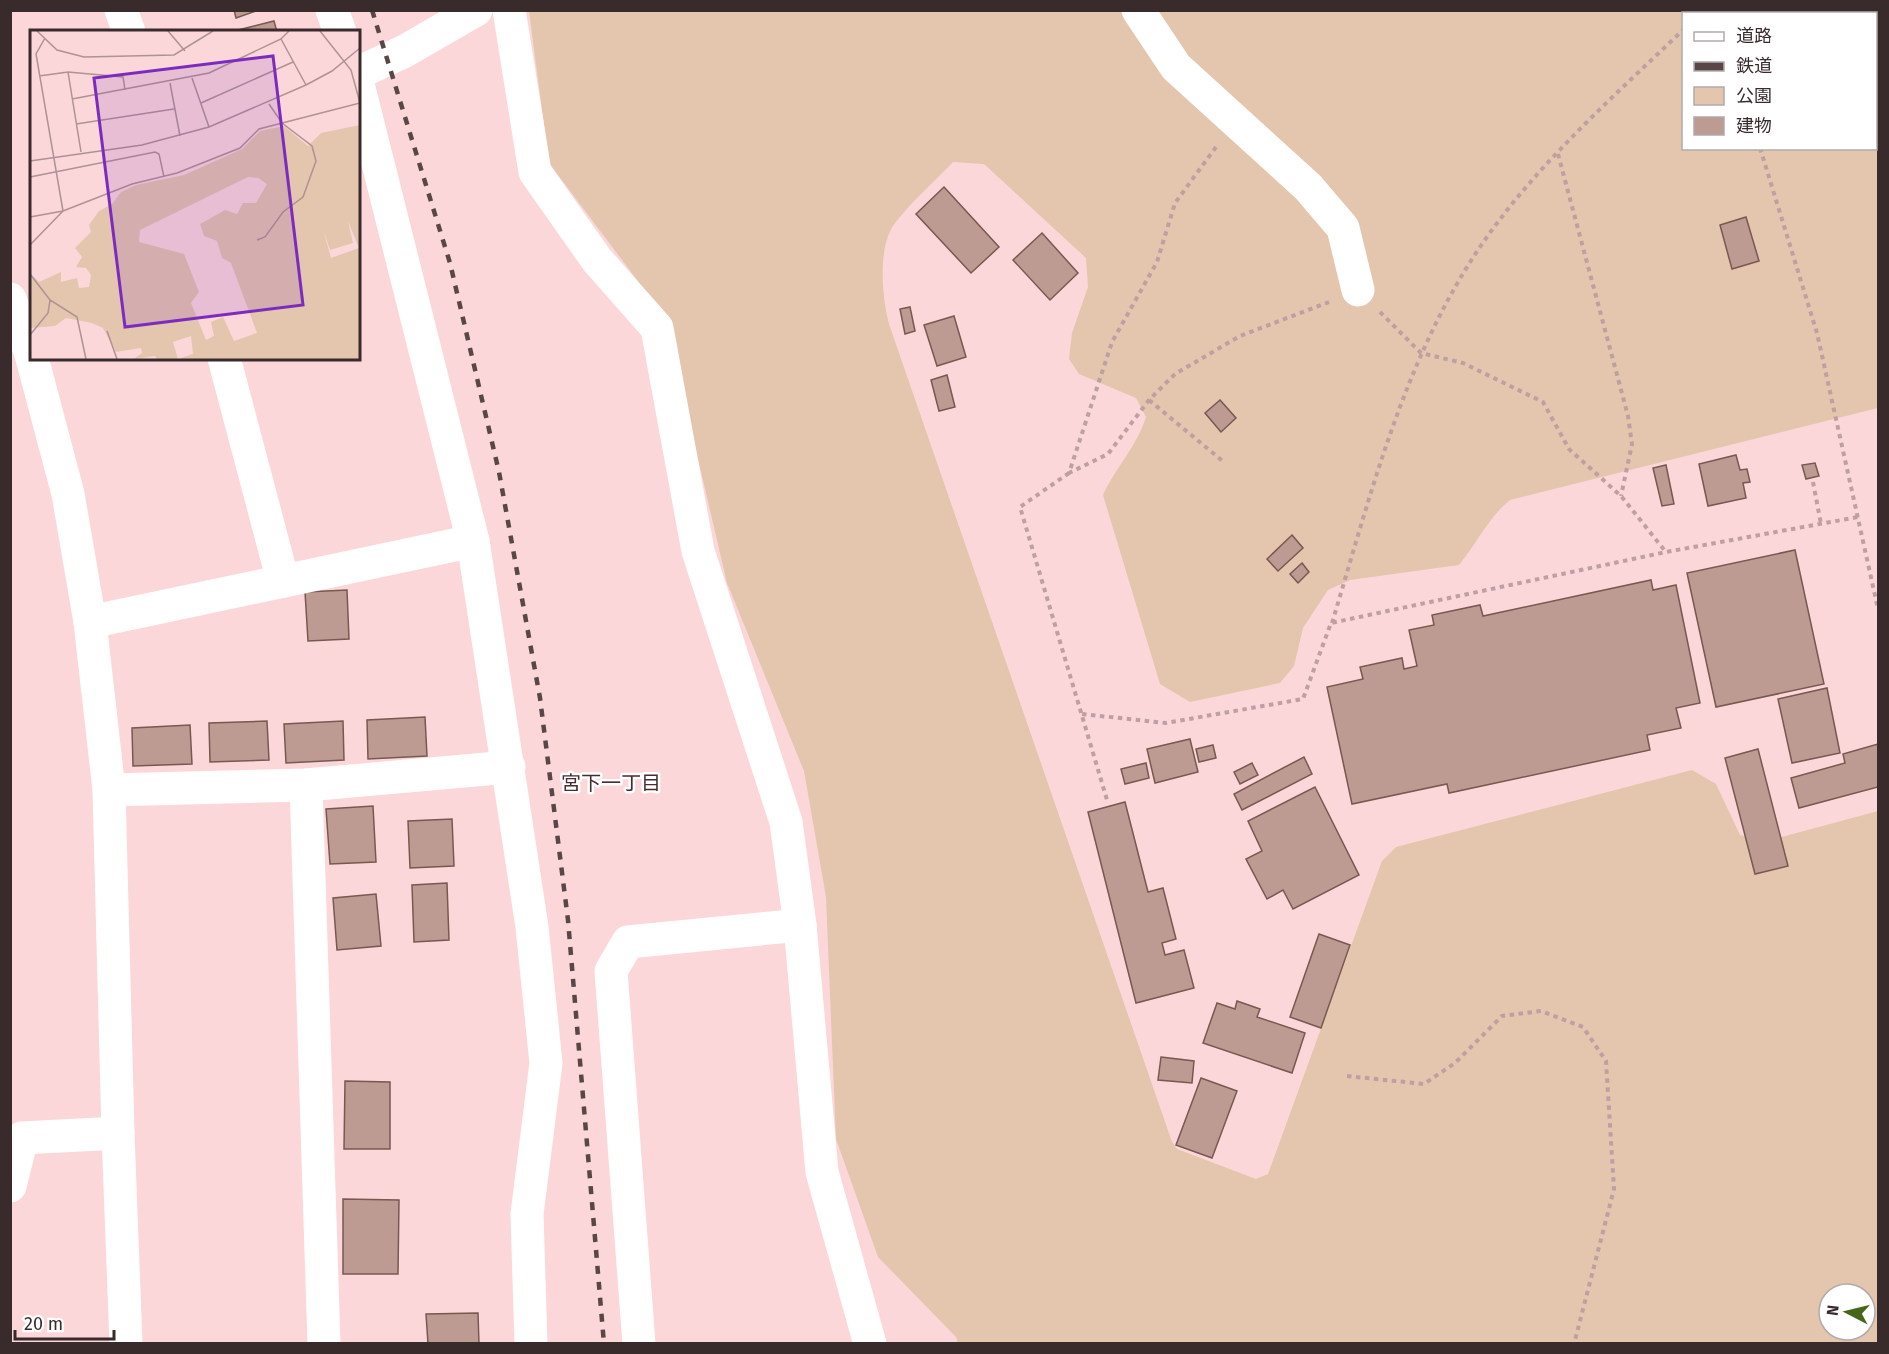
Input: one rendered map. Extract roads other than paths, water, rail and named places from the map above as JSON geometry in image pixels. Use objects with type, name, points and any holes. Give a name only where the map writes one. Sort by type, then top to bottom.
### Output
[{"type":"street","points":[[121,10],[128,30]]},
{"type":"street","points":[[332,10],[339,30]]},
{"type":"street","points":[[360,72],[405,51],[476,10]]},
{"type":"street","points":[[509,10],[535,172],[597,260],[657,328],[698,551],[786,822],[800,925],[822,1172],[870,1344]]},
{"type":"street","points":[[1138,10],[1176,67],[1236,119],[1308,187],[1343,228],[1358,290]]},
{"type":"street","points":[[360,92],[473,542],[532,927],[546,1063],[527,1214],[531,1344]]},
{"type":"street","points":[[10,299],[30,353]]},
{"type":"street","points":[[33,360],[68,494],[90,622],[109,790],[126,1344]]},
{"type":"street","points":[[225,360],[283,581]]},
{"type":"street","points":[[90,622],[473,542]]},
{"type":"street","points":[[109,790],[306,785],[509,767]]},
{"type":"street","points":[[306,785],[324,1344]]},
{"type":"street","points":[[639,1344],[611,971],[628,942],[800,925]]},
{"type":"street","points":[[10,1186],[22,1138],[118,1133]]},
{"type":"railway","points":[[372,10],[450,263],[499,472],[540,698],[568,920],[604,1344]]},
{"type":"district","name":"宮下一丁目","points":[[611,783]]}]
